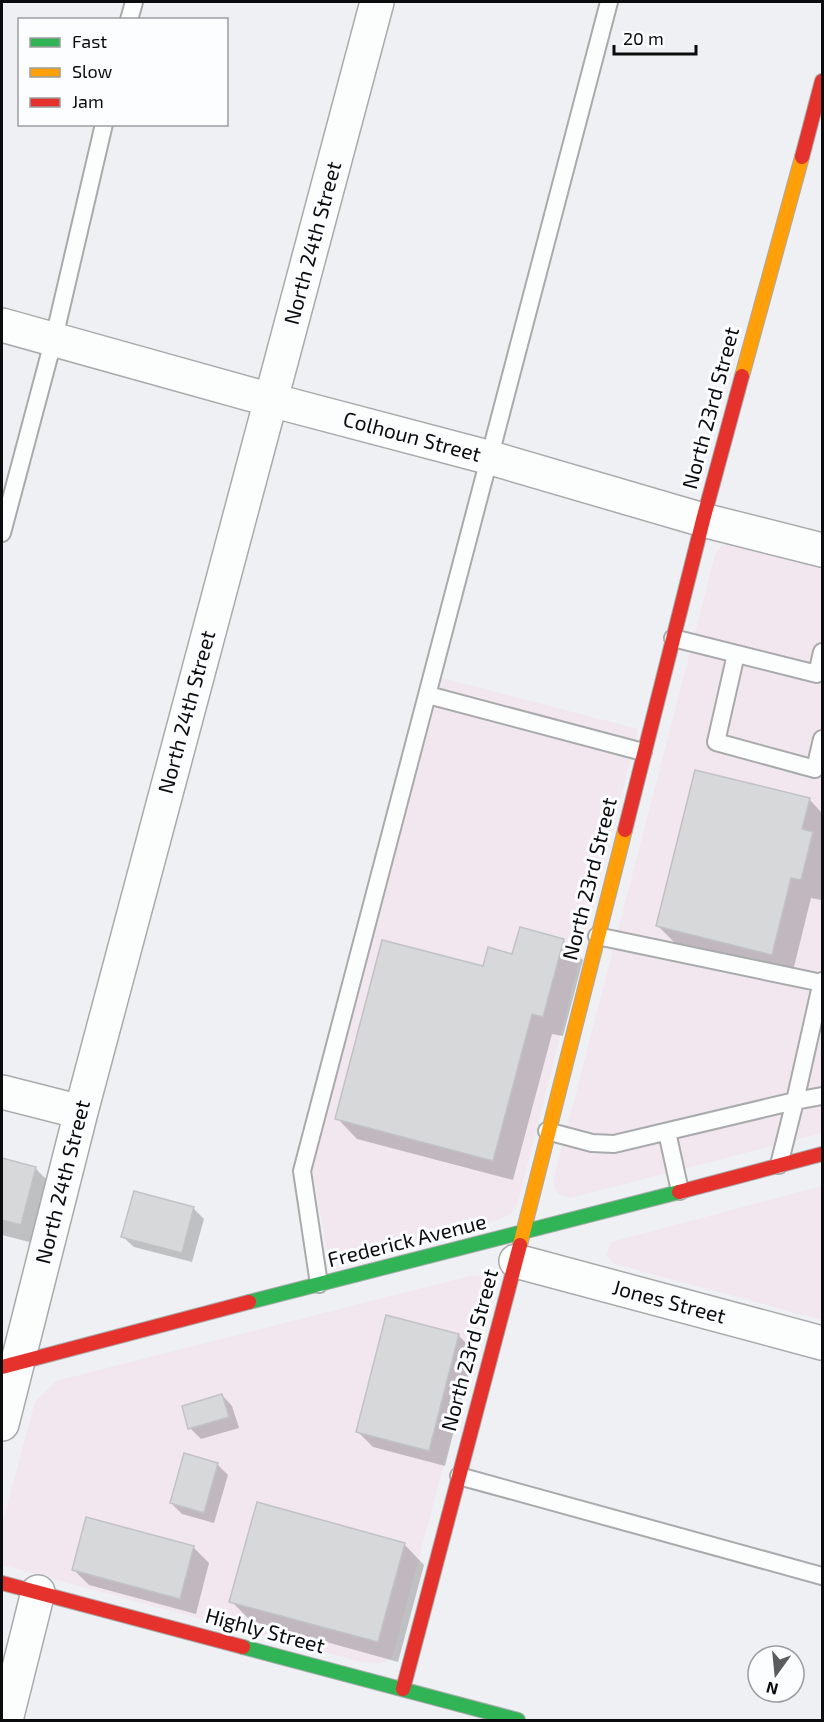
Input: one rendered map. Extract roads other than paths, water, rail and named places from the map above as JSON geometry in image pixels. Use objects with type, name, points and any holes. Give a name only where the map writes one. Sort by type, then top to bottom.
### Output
[{"type":"street","name":"North 24th Street","points":[[2,1424],[10,1365],[81,1112],[377,2]]},
{"type":"street","name":"North 23rd Street","points":[[403,1689],[703,520],[822,81]]},
{"type":"street","name":"Colhoun Street","points":[[2,325],[491,458],[703,520],[822,550]]},
{"type":"street","points":[[2,1092],[81,1112]]},
{"type":"street","name":"Frederick Avenue","points":[[10,1365],[319,1284],[518,1248],[680,1191],[822,1154]]},
{"type":"street","name":"Jones Street","points":[[518,1248],[822,1343]]},
{"type":"street","name":"Highly Street","points":[[2,1583],[518,1720]]},
{"type":"street","points":[[6,1720],[38,1592]]},
{"type":"lane","points":[[130,18],[134,2]]},
{"type":"lane","points":[[319,1284],[302,1172],[609,2]]},
{"type":"lane","points":[[2,533],[54,338],[104,126]]},
{"type":"lane","points":[[672,639],[819,676],[822,652]]},
{"type":"lane","points":[[736,654],[716,742],[819,775],[822,739]]},
{"type":"lane","points":[[428,695],[644,752]]},
{"type":"lane","points":[[597,936],[822,982],[779,1165]]},
{"type":"lane","points":[[547,1131],[592,1143],[614,1144],[822,1096]]},
{"type":"lane","points":[[667,1132],[680,1191]]},
{"type":"lane","points":[[459,1476],[822,1576]]}]
